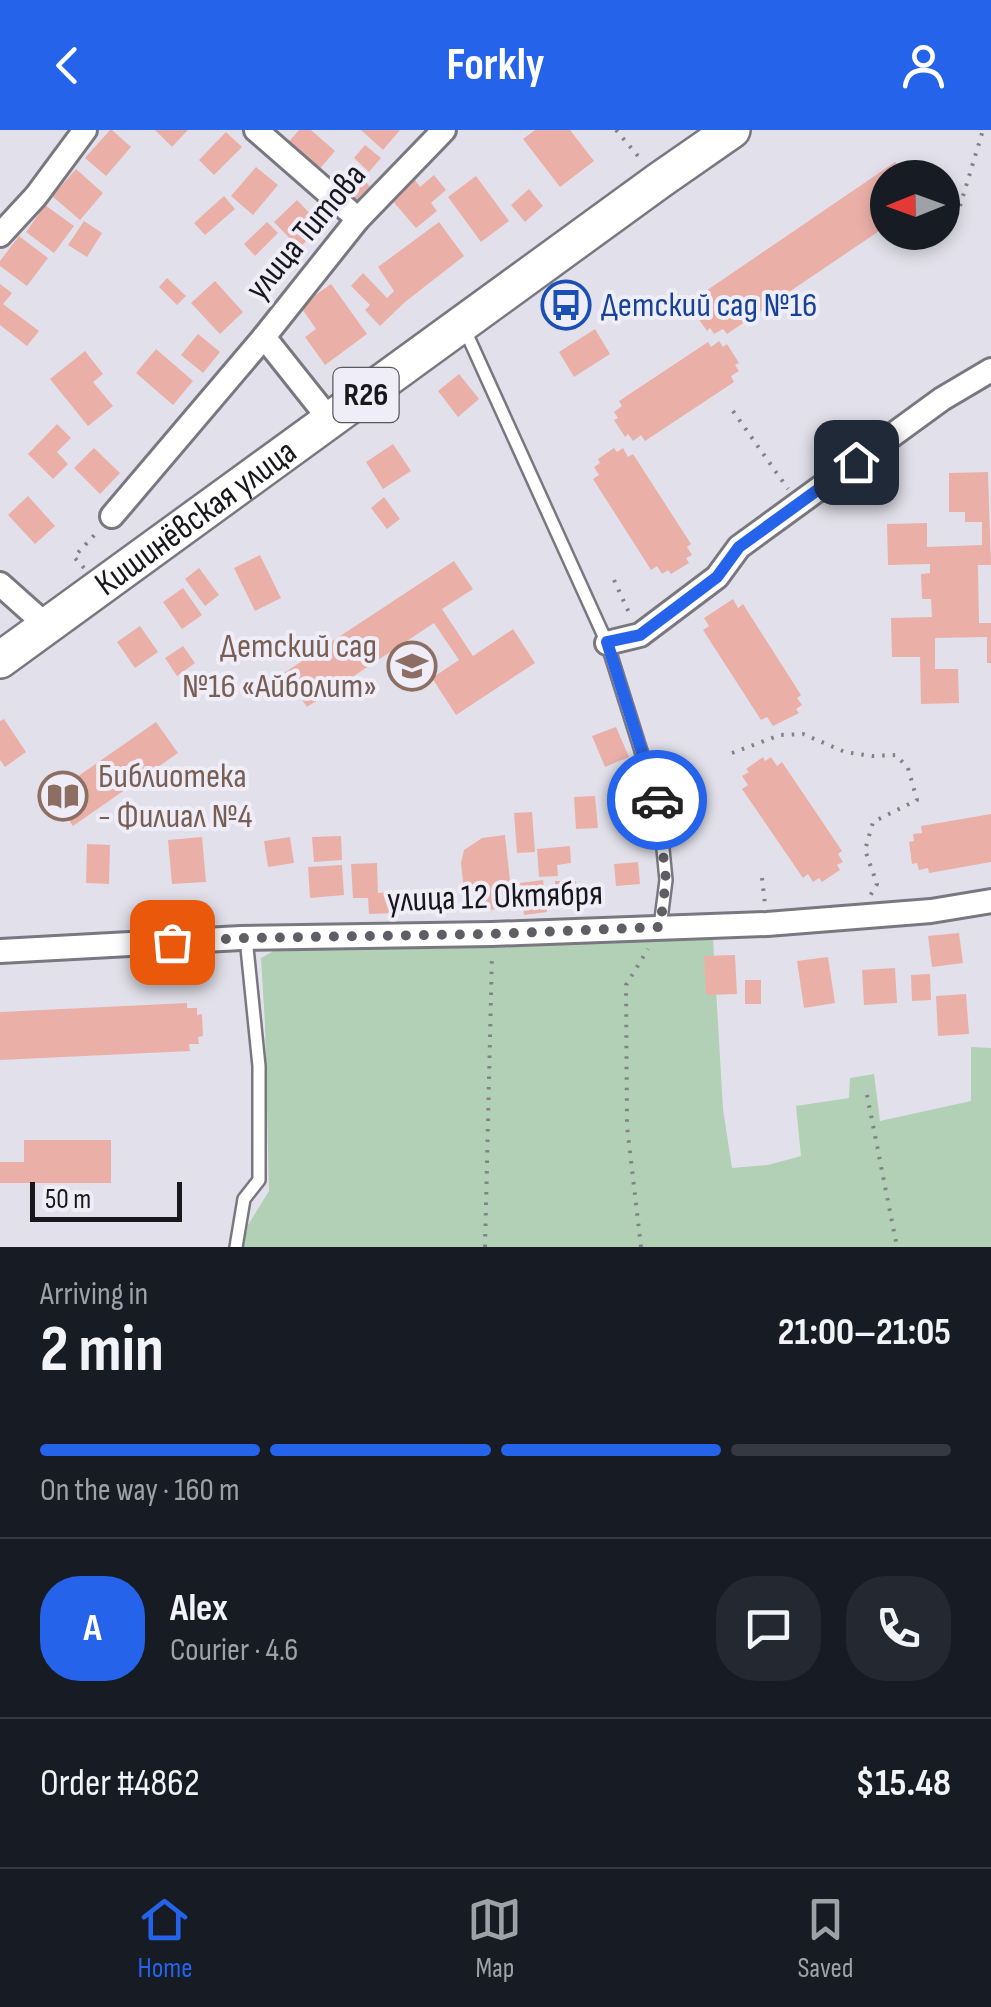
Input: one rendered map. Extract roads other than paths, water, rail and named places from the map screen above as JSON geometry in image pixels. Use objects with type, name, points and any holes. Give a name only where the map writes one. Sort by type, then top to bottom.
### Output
[{"type":"main road","name":"Кишинёвская улица","points":[[0,660],[732,130]]},
{"type":"street","points":[[0,235],[36,196],[85,130]]},
{"type":"street","points":[[256,130],[358,219]]},
{"type":"street","name":"улица Титова","points":[[112,516],[358,219],[444,130]]},
{"type":"street","name":"улица Титова","points":[[264,337],[330,420]]},
{"type":"street","points":[[607,642],[640,635],[717,577],[739,547],[942,398],[991,370]]},
{"type":"street","points":[[0,584],[46,625]]},
{"type":"street","name":"улица 12 Октября","points":[[0,951],[246,938],[767,924],[930,912],[991,901]]},
{"type":"lane","points":[[462,324],[607,642],[659,808],[666,880],[660,927]]},
{"type":"lane","points":[[236,1247],[244,1200],[259,1180],[259,1066],[246,938]]},
{"type":"place","name":"Детский сад №16","points":[[566,305]]},
{"type":"place","name":"Детский сад №16 «Айболит»","points":[[412,666]]},
{"type":"place","name":"Библиотека - Филиал №4","points":[[63,796]]}]
